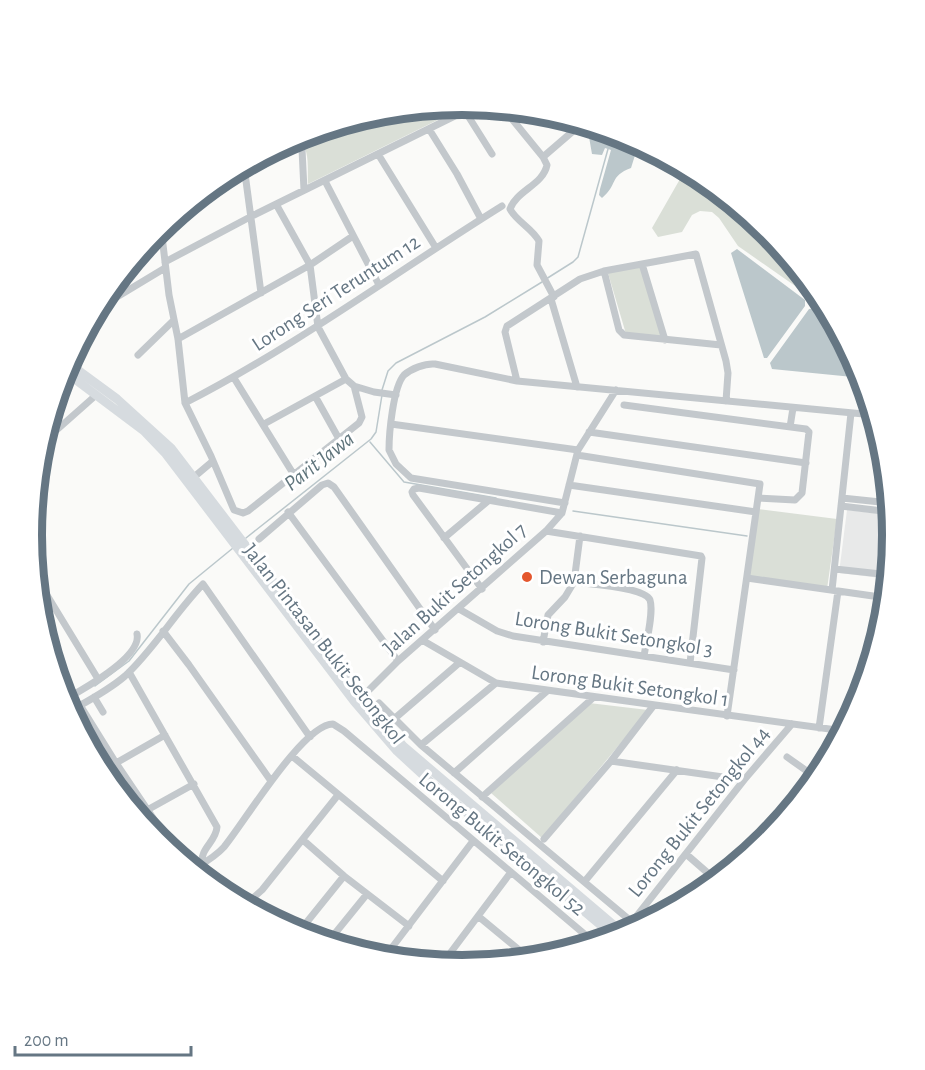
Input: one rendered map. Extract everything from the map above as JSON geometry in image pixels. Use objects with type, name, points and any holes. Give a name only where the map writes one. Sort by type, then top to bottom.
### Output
[{"type":"main road","name":"Jalan Pintasan Bukit Setongkol","points":[[76,369],[117,399],[171,448],[194,477],[234,537]]},
{"type":"main road","points":[[83,387],[87,383],[87,377]]},
{"type":"main road","name":"Jalan Pintasan Bukit Setongkol","points":[[72,378],[144,431],[166,454],[381,723],[412,754],[615,926]]},
{"type":"main road","name":"Jalan Pintasan Bukit Setongkol","points":[[244,549],[354,701],[397,751],[435,786],[606,930]]},
{"type":"street","points":[[116,297],[165,265],[250,217],[457,115]]},
{"type":"street","points":[[468,115],[492,154]]},
{"type":"street","points":[[511,117],[547,165],[546,171],[514,201],[510,209],[539,240],[537,265],[552,296],[577,387]]},
{"type":"street","points":[[429,129],[481,219]]},
{"type":"street","points":[[543,157],[572,132]]},
{"type":"street","points":[[301,148],[304,190]]},
{"type":"street","points":[[378,154],[436,248]]},
{"type":"street","points":[[246,175],[261,293]]},
{"type":"street","points":[[325,181],[379,285]]},
{"type":"street","points":[[276,204],[310,265],[318,327],[346,379],[354,386],[396,395]]},
{"type":"street","name":"Lorong Seri Teruntum 12","points":[[185,403],[234,378],[318,327],[502,206]]},
{"type":"street","points":[[178,339],[310,265],[353,236]]},
{"type":"street","points":[[162,241],[178,339],[185,403],[234,510],[243,513],[248,511],[353,428],[362,417],[354,386]]},
{"type":"street","points":[[517,381],[505,332],[507,326],[580,279],[604,271],[696,254],[726,361],[728,373],[726,401]]},
{"type":"street","points":[[642,264],[665,340]]},
{"type":"street","points":[[604,271],[620,332],[627,336],[721,345]]},
{"type":"street","points":[[138,355],[174,320]]},
{"type":"street","points":[[565,503],[411,478],[396,464],[388,450],[396,395],[404,375],[427,363],[517,381],[866,415]]},
{"type":"street","points":[[234,378],[294,475]]},
{"type":"street","points":[[264,424],[346,379]]},
{"type":"street","points":[[482,589],[413,495],[414,489],[562,513],[577,453],[616,390]]},
{"type":"street","points":[[55,432],[95,396]]},
{"type":"street","points":[[315,396],[339,439]]},
{"type":"street","points":[[624,405],[804,428],[809,432],[802,493],[795,500],[758,498]]},
{"type":"street","points":[[790,427],[793,408]]},
{"type":"street","points":[[819,728],[835,590],[841,502],[851,413]]},
{"type":"street","points":[[391,424],[760,484],[727,716]]},
{"type":"street","points":[[590,432],[806,463]]},
{"type":"street","points":[[194,477],[213,460]]},
{"type":"street","points":[[259,539],[288,512],[322,485],[328,483],[334,487],[435,630]]},
{"type":"street","points":[[569,485],[756,512]]},
{"type":"street","points":[[444,538],[488,501]]},
{"type":"street","points":[[841,502],[882,503]]},
{"type":"street","points":[[841,502],[882,510]]},
{"type":"street","points":[[288,512],[398,661]]},
{"type":"street","name":"Jalan Bukit Setongkol 7","points":[[370,689],[398,661],[546,531],[562,513]]},
{"type":"street","points":[[546,531],[700,556],[702,558],[690,663]]},
{"type":"street","points":[[543,642],[548,615],[566,597],[574,582],[580,536]]},
{"type":"street","points":[[835,569],[881,574]]},
{"type":"street","points":[[747,578],[878,597]]},
{"type":"street","points":[[574,582],[637,591],[648,596],[651,610],[644,656]]},
{"type":"street","points":[[161,827],[116,763],[80,705],[129,672],[203,584],[310,737],[271,781],[222,850],[202,864]]},
{"type":"street","points":[[47,595],[98,679]]},
{"type":"street","name":"Lorong Bukit Setongkol 3","points":[[459,609],[497,631],[543,642],[734,670]]},
{"type":"street","points":[[163,631],[271,781]]},
{"type":"street","points":[[73,694],[119,663],[135,646],[138,639],[137,634]]},
{"type":"street","name":"Lorong Bukit Setongkol 1","points":[[422,640],[496,683],[835,730]]},
{"type":"street","points":[[394,719],[459,663]]},
{"type":"street","points":[[129,672],[217,827],[216,836],[202,855],[202,864]]},
{"type":"street","points":[[421,745],[496,683]]},
{"type":"street","points":[[454,773],[547,691]]},
{"type":"street","points":[[94,697],[103,712]]},
{"type":"street","points":[[482,797],[594,697]]},
{"type":"street","points":[[379,703],[421,745],[540,842],[630,920]]},
{"type":"street","points":[[530,854],[611,761],[654,705]]},
{"type":"street","name":"Lorong Bukit Setongkol 52","points":[[310,737],[321,727],[333,724],[351,736],[587,936]]},
{"type":"street","name":"Lorong Bukit Setongkol 44","points":[[636,917],[744,780],[792,724]]},
{"type":"street","points":[[116,763],[165,735]]},
{"type":"street","points":[[292,756],[442,881]]},
{"type":"street","points":[[787,757],[810,772]]},
{"type":"street","points":[[611,761],[744,780]]},
{"type":"street","points":[[585,880],[677,770]]},
{"type":"street","points":[[149,809],[194,784]]},
{"type":"street","points":[[252,899],[262,890],[338,795]]},
{"type":"street","points":[[303,840],[344,876],[409,926]]},
{"type":"street","points":[[391,949],[473,841]]},
{"type":"street","points":[[686,854],[710,875]]},
{"type":"street","points":[[448,955],[511,872]]},
{"type":"street","points":[[305,924],[344,876]]},
{"type":"street","points":[[334,935],[367,894]]},
{"type":"street","points":[[478,916],[519,950]]},
{"type":"shaded area","points":[[448,115],[308,184],[304,146],[327,137],[354,129],[408,118]]},
{"type":"shaded area","points":[[590,135],[598,137],[636,153],[631,168],[619,174],[602,198],[599,195],[600,189],[611,150],[605,148],[602,155],[592,154]]},
{"type":"shaded area","points":[[682,176],[696,185],[740,219],[779,258],[807,294],[738,246],[719,218],[712,212],[700,211],[692,215],[682,232],[658,237],[652,228]]},
{"type":"shaded area","points":[[737,249],[805,300],[805,306],[767,358],[764,358],[731,253]]},
{"type":"shaded area","points":[[643,266],[664,339],[626,334],[608,273]]},
{"type":"shaded area","points":[[816,308],[840,349],[852,377],[772,369],[770,363],[809,309]]},
{"type":"shaded area","points":[[758,509],[837,519],[827,589],[749,577]]},
{"type":"shaded area","points":[[847,510],[882,514],[880,578],[839,573]]},
{"type":"shaded area","points":[[589,703],[648,710],[542,838],[491,793]]},
{"type":"waterway","name":"Parit Jawa","points":[[546,279],[578,257],[608,149]]},
{"type":"waterway","name":"Parit Jawa","points":[[382,390],[388,371],[396,363],[485,317],[542,282]]},
{"type":"waterway","name":"Parit Jawa","points":[[246,538],[371,439],[376,432],[382,395]]},
{"type":"waterway","points":[[370,442],[404,482],[496,498]]},
{"type":"waterway","points":[[573,511],[747,536]]},
{"type":"waterway","name":"Parit Jawa","points":[[95,686],[129,661],[189,584],[233,548]]},
{"type":"place","name":"Dewan Serbaguna","points":[[527,577]]}]
